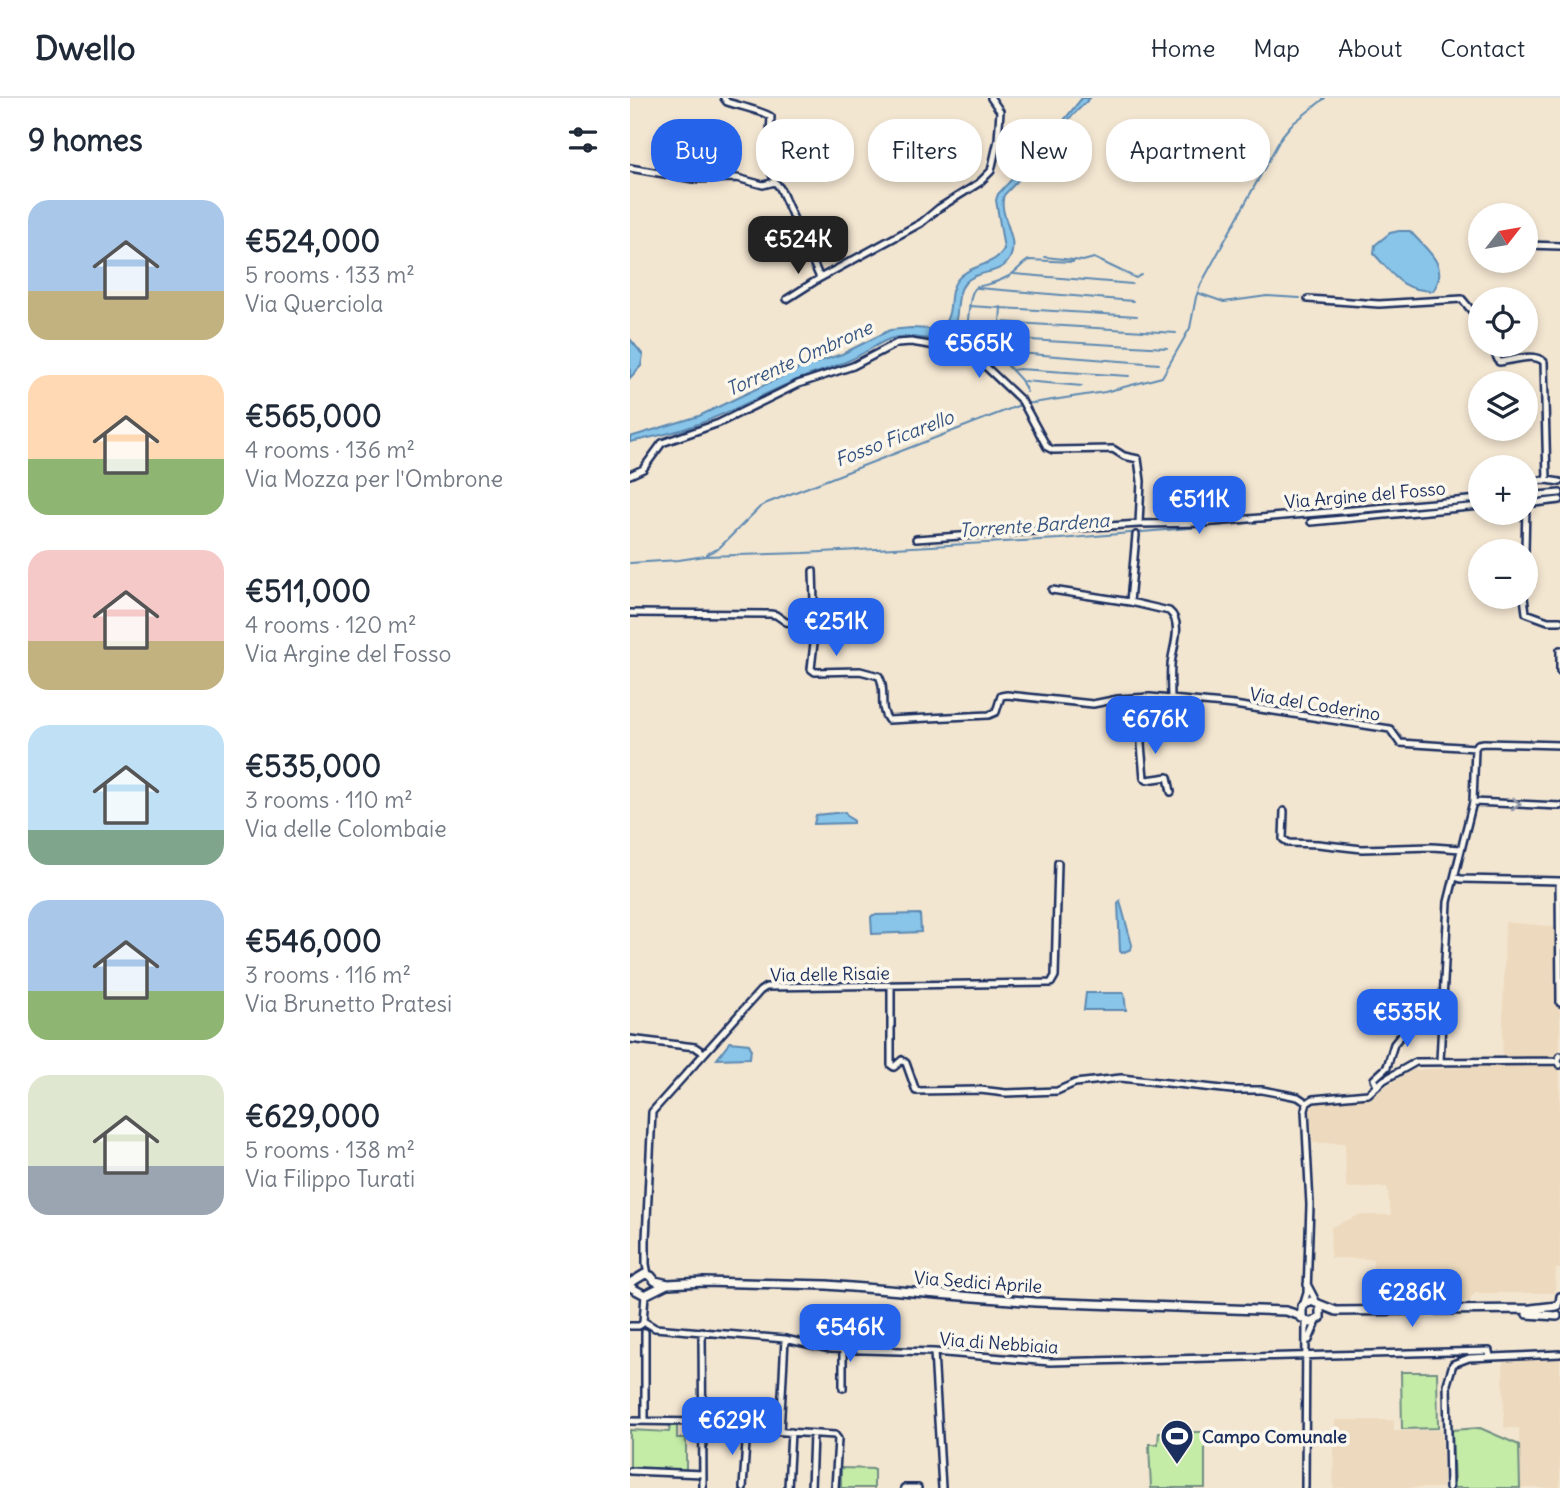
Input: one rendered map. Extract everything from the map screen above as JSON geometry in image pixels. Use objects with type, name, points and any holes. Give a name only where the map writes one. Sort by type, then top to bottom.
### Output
[{"type":"main road","name":"Via Sedici Aprile","points":[[638,1287],[655,1281],[668,1284],[716,1282],[827,1285],[1035,1302],[1286,1311]]},
{"type":"main road","points":[[654,1290],[655,1281]]},
{"type":"main road","name":"Via Sedici Aprile","points":[[638,1287],[654,1290],[668,1284]]},
{"type":"main road","points":[[1311,1301],[1336,1311],[1531,1309],[1559,1304],[1559,1317],[1512,1314],[1304,1320],[1286,1311],[1311,1301]]},
{"type":"main road","points":[[1303,1305],[1304,1320]]},
{"type":"main road","points":[[1319,1305],[1319,1318]]},
{"type":"street","points":[[724,98],[727,102],[766,113],[771,119]]},
{"type":"street","points":[[787,299],[921,223],[985,177],[991,171],[999,120],[998,106],[991,98]]},
{"type":"street","points":[[630,168],[693,179],[737,178],[763,185],[775,182],[820,278]]},
{"type":"street","points":[[1538,245],[1560,246]]},
{"type":"street","points":[[1308,299],[1379,304],[1462,299],[1468,306]]},
{"type":"street","points":[[630,475],[643,468],[662,443],[719,423],[798,384],[853,366],[897,343],[936,346],[959,336],[1026,407],[1043,440],[1053,450],[1113,449],[1124,456],[1138,459],[1141,481],[1139,524]]},
{"type":"street","points":[[1496,357],[1499,362],[1532,357],[1540,358],[1544,362],[1547,480]]},
{"type":"street","points":[[1538,481],[1560,481]]},
{"type":"street","points":[[1538,495],[1560,493]]},
{"type":"street","name":"Via Argine del Fosso","points":[[916,539],[1259,519],[1468,500]]},
{"type":"street","points":[[1538,503],[1560,500]]},
{"type":"street","points":[[1311,522],[1468,507]]},
{"type":"street","points":[[1130,602],[1136,535]]},
{"type":"street","points":[[630,613],[770,614],[786,622],[815,627],[813,571]]},
{"type":"street","points":[[1052,590],[1169,611],[1174,617],[1175,644],[1171,663],[1171,700]]},
{"type":"street","points":[[1524,609],[1527,613],[1548,621],[1560,621]]},
{"type":"street","name":"Via del Coderino","points":[[815,627],[811,669],[819,672],[860,671],[879,676],[883,683],[883,712],[891,721],[989,715],[996,712],[1001,696],[1007,695],[1093,704],[1145,697],[1234,705],[1361,723],[1390,729],[1400,743],[1475,748]]},
{"type":"street","points":[[1560,650],[1560,671]]},
{"type":"street","points":[[1145,697],[1142,735],[1144,776],[1147,780],[1169,778],[1171,792]]},
{"type":"street","points":[[1440,1061],[1448,902],[1473,802],[1475,748],[1484,743],[1560,745]]},
{"type":"street","points":[[1473,802],[1560,806]]},
{"type":"street","points":[[1284,811],[1283,839],[1289,843],[1362,849],[1461,849]]},
{"type":"street","name":"Via delle Risaie","points":[[645,1421],[644,1327],[638,1287],[646,1264],[652,1112],[760,991],[766,988],[1051,983],[1055,976],[1058,863]]},
{"type":"street","points":[[1455,877],[1559,881],[1560,1003]]},
{"type":"street","points":[[891,987],[891,1065],[894,1067],[902,1060],[906,1063],[916,1091],[1057,1091],[1075,1083],[1121,1078],[1232,1090],[1262,1090],[1291,1095],[1307,1103]]},
{"type":"street","points":[[1377,1086],[1374,1079],[1388,1065],[1394,1044],[1401,1032],[1416,1024],[1440,1025]]},
{"type":"street","points":[[630,1039],[695,1047],[704,1053]]},
{"type":"street","points":[[1303,1305],[1307,1293],[1310,1213],[1305,1110],[1307,1103],[1313,1099],[1363,1095],[1416,1062],[1559,1061]]},
{"type":"street","points":[[1306,1282],[1319,1305]]},
{"type":"street","points":[[1559,1304],[1560,1296]]},
{"type":"street","points":[[1308,1343],[1319,1318]]},
{"type":"street","points":[[1304,1320],[1308,1343],[1305,1478],[1308,1488]]},
{"type":"street","name":"Via di Nebbiaia","points":[[630,1326],[785,1339],[843,1350],[934,1352],[993,1359],[1074,1363],[1489,1351],[1489,1357]]},
{"type":"street","points":[[702,1331],[703,1488]]},
{"type":"street","points":[[780,1432],[785,1339]]},
{"type":"street","points":[[843,1350],[843,1388]]},
{"type":"street","points":[[934,1352],[942,1488]]},
{"type":"street","points":[[1449,1488],[1447,1384],[1453,1364],[1468,1358],[1560,1354]]},
{"type":"street","points":[[630,1421],[704,1422],[780,1432],[836,1435],[835,1488]]},
{"type":"street","points":[[743,1488],[747,1428]]},
{"type":"street","points":[[788,1488],[792,1432]]},
{"type":"street","points":[[811,1488],[813,1434]]},
{"type":"street","points":[[630,1471],[704,1474]]},
{"type":"street","points":[[904,1488],[918,1488]]},
{"type":"shaded area","points":[[1505,922],[1560,927],[1560,1269],[1556,1269],[1555,1293],[1476,1293],[1471,1297],[1471,1301],[1464,1302],[1457,1299],[1426,1299],[1419,1304],[1382,1305],[1373,1270],[1373,1259],[1330,1258],[1331,1227],[1359,1215],[1391,1215],[1387,1187],[1346,1188],[1345,1143],[1313,1143],[1310,1108],[1318,1103],[1371,1096],[1412,1070],[1502,1065]]},
{"type":"shaded area","points":[[1560,1356],[1560,1488],[1520,1488],[1519,1428],[1504,1428],[1503,1360]]},
{"type":"shaded area","points":[[1335,1420],[1394,1420],[1394,1431],[1442,1430],[1443,1488],[1333,1488]]},
{"type":"green space","points":[[1401,1372],[1437,1372],[1438,1428],[1402,1429]]},
{"type":"green space","points":[[670,1426],[677,1426],[677,1438],[686,1438],[686,1471],[630,1469],[630,1430],[669,1432]]},
{"type":"green space","points":[[1480,1428],[1519,1445],[1520,1488],[1452,1488],[1452,1430]]},
{"type":"green space","name":"Campo Comunale","points":[[1159,1432],[1205,1432],[1205,1488],[1151,1488],[1149,1444],[1158,1444]]},
{"type":"green space","points":[[841,1468],[874,1469],[874,1488],[841,1488]]},
{"type":"water","points":[[1082,98],[1090,98],[1070,119],[1065,119]]},
{"type":"water","points":[[1009,182],[1016,182],[1004,195],[1003,203],[1011,235],[1010,258],[1001,268],[976,276],[965,283],[959,296],[954,325],[945,336],[933,339],[902,337],[887,340],[850,360],[797,380],[705,422],[630,442],[630,437],[699,416],[800,368],[842,354],[890,330],[931,329],[944,324],[957,280],[968,271],[994,259],[1004,249],[996,200]]},
{"type":"water","points":[[1410,231],[1435,259],[1439,273],[1433,291],[1405,285],[1374,254],[1375,245],[1390,233]]},
{"type":"water","points":[[630,339],[643,355],[641,366],[630,378]]},
{"type":"water","points":[[845,812],[853,823],[814,824],[816,815]]},
{"type":"water","points":[[1120,901],[1132,945],[1131,949],[1122,953],[1118,903]]},
{"type":"water","points":[[920,914],[921,932],[872,934],[873,915]]},
{"type":"water","points":[[1086,993],[1124,993],[1126,1010],[1084,1010]]},
{"type":"water","points":[[730,1042],[749,1044],[750,1058],[717,1059]]},
{"type":"waterway","name":"Fosso Ficarello","points":[[1026,404],[1105,392],[1162,377],[1190,328],[1201,284],[1282,136],[1291,125],[1325,98]]},
{"type":"waterway","points":[[1045,257],[1083,261],[1094,258],[1136,278],[1141,275]]},
{"type":"waterway","points":[[968,320],[971,296],[977,287],[1007,277],[1029,260],[1073,262]]},
{"type":"waterway","points":[[1014,274],[1132,284]]},
{"type":"waterway","points":[[977,286],[1133,301]]},
{"type":"waterway","points":[[1198,293],[1224,302],[1267,296],[1300,298]]},
{"type":"waterway","points":[[969,306],[1137,316]]},
{"type":"waterway","points":[[1001,307],[1000,322],[1176,333]]},
{"type":"waterway","points":[[963,336],[1167,348]]},
{"type":"waterway","points":[[981,337],[1021,380],[1027,392]]},
{"type":"waterway","points":[[997,355],[1005,352],[1159,364]]},
{"type":"waterway","points":[[1012,370],[1129,376]]},
{"type":"waterway","points":[[1024,381],[1082,386]]},
{"type":"waterway","name":"Fosso Ficarello","points":[[707,554],[718,549],[767,503],[1020,405]]},
{"type":"waterway","name":"Torrente Bardena","points":[[1538,498],[1560,496]]},
{"type":"waterway","name":"Torrente Bardena","points":[[630,563],[705,556],[1060,539],[1468,504]]},
{"type":"place","name":"Campo Comunale","points":[[1177,1466]]},
{"type":"water label","name":"Torrente Ombrone","points":[[799,358]]}]
